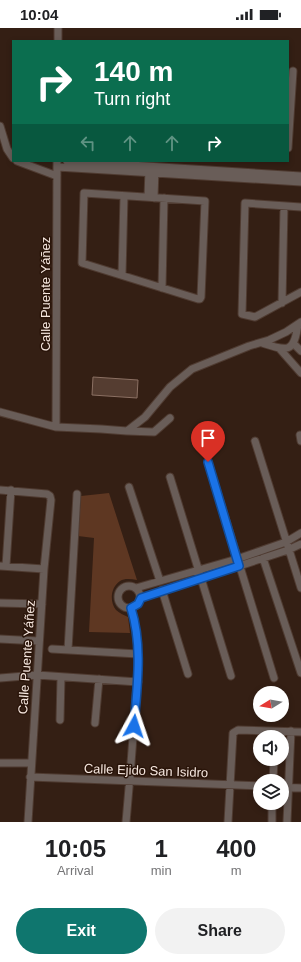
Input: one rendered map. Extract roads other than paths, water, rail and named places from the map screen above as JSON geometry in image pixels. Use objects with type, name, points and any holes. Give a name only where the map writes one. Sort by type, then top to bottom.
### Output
[{"type":"street","points":[[58,28],[58,40]]},
{"type":"street","points":[[290,74],[301,71]]},
{"type":"street","points":[[290,74],[301,77]]},
{"type":"street","points":[[289,111],[290,74]]},
{"type":"street","points":[[0,126],[4,144],[12,157]]},
{"type":"street","points":[[20,162],[57,176]]},
{"type":"street","points":[[76,162],[152,170],[301,176]]},
{"type":"street","points":[[57,164],[301,182]]},
{"type":"street","name":"Calle Puente Yáñez","points":[[56,427],[57,164]]},
{"type":"street","points":[[151,197],[152,170]]},
{"type":"street","points":[[84,193],[124,196],[205,201],[200,299],[198,300],[82,263],[84,193]]},
{"type":"street","points":[[122,275],[124,196]]},
{"type":"street","points":[[162,288],[164,198]]},
{"type":"street","points":[[301,207],[245,203],[242,314],[255,317],[301,292]]},
{"type":"street","points":[[282,303],[284,206]]},
{"type":"street","points":[[127,432],[140,422],[170,387],[188,372],[249,346],[262,343],[286,332],[300,323]]},
{"type":"street","points":[[262,343],[279,348],[287,348],[294,344],[300,323]]},
{"type":"street","points":[[294,344],[301,351]]},
{"type":"street","points":[[279,348],[301,373]]},
{"type":"street","points":[[0,412],[56,427],[102,429],[127,432],[154,432],[170,418]]},
{"type":"street","points":[[256,441],[288,550],[299,575],[301,588]]},
{"type":"street","points":[[208,462],[274,678]]},
{"type":"street","points":[[170,477],[231,676]]},
{"type":"street","points":[[129,487],[160,581]]},
{"type":"street","points":[[0,490],[11,490],[3,566],[44,569]]},
{"type":"street","name":"Calle Puente Yáñez","points":[[11,490],[49,495],[51,500],[44,569],[28,822]]},
{"type":"street","points":[[68,650],[77,494]]},
{"type":"street","points":[[301,534],[286,542],[238,562],[201,578],[141,598],[138,604],[131,608],[124,607],[119,601],[119,594],[126,586],[136,588],[198,569],[238,562],[263,558],[301,544]]},
{"type":"street","points":[[263,558],[300,673]]},
{"type":"street","points":[[136,588],[141,598]]},
{"type":"street","points":[[162,590],[188,674]]},
{"type":"street","points":[[0,603],[42,604]]},
{"type":"street","points":[[126,822],[138,682],[138,654],[131,608]]},
{"type":"street","points":[[0,638],[39,641]]},
{"type":"street","points":[[52,649],[138,654]]},
{"type":"street","points":[[0,678],[37,675],[138,682]]},
{"type":"street","points":[[60,720],[61,677]]},
{"type":"street","points":[[95,723],[99,679]]},
{"type":"street","points":[[228,822],[232,734],[234,731],[238,730],[253,732]]},
{"type":"street","points":[[286,774],[291,731],[301,732]]},
{"type":"street","points":[[0,763],[31,763]]},
{"type":"street","name":"Calle Ejido San Isidro","points":[[30,777],[253,786]]},
{"type":"street","points":[[289,787],[301,788]]},
{"type":"street","points":[[272,810],[272,822]]},
{"type":"street","points":[[286,810],[287,822]]}]
